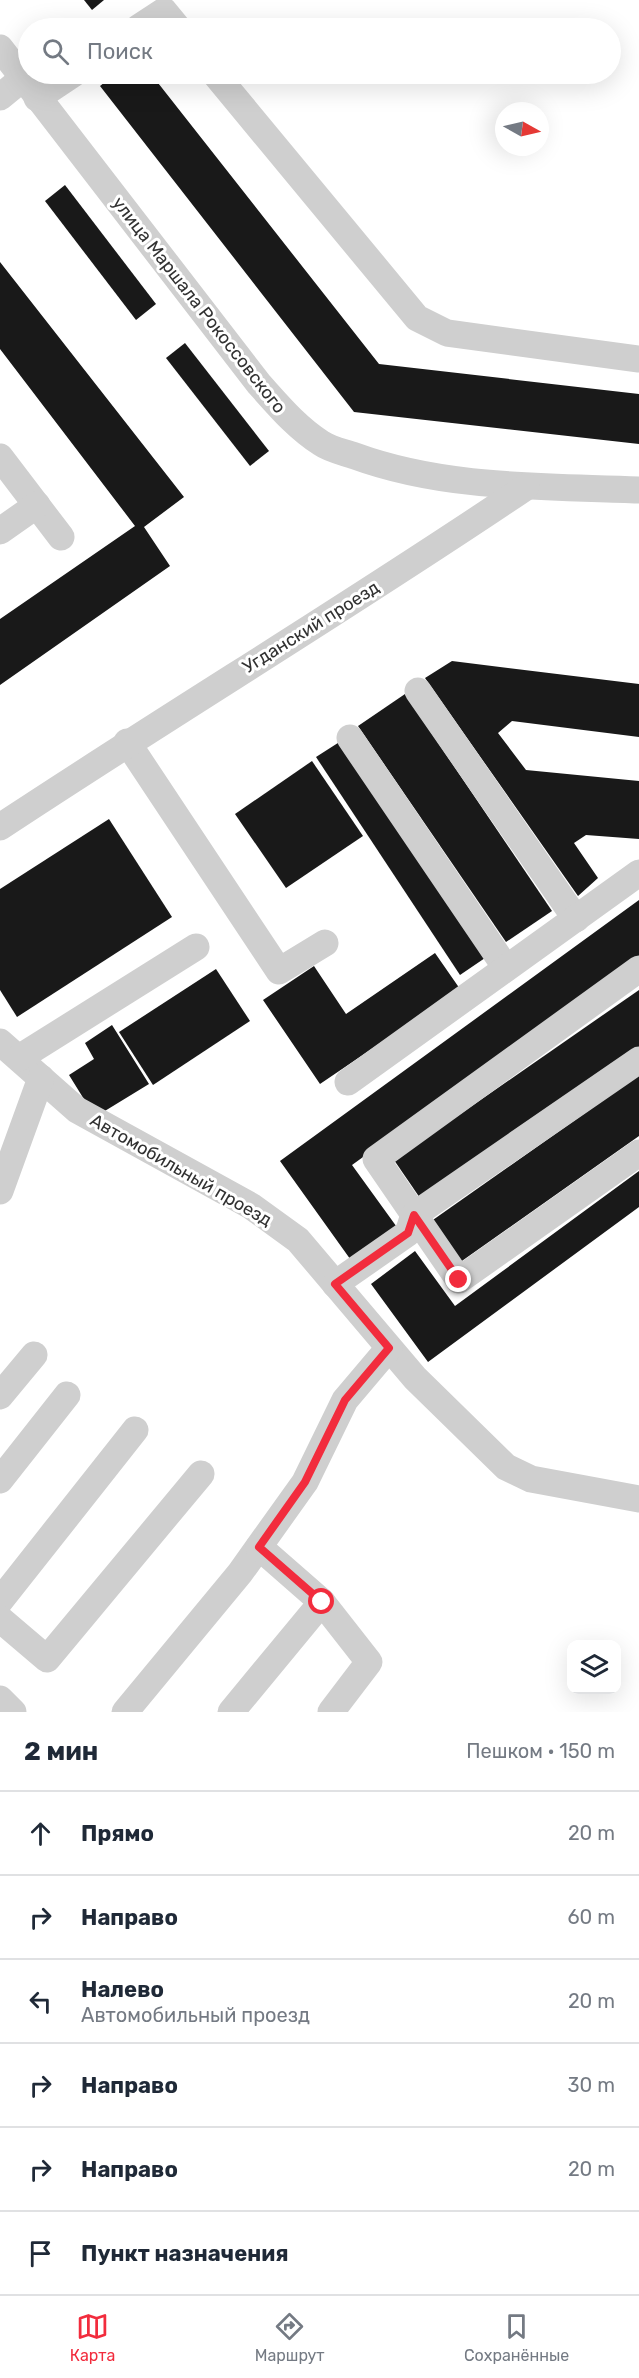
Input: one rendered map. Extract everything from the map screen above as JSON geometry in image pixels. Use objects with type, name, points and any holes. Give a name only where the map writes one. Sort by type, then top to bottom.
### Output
[{"type":"street","name":"улица Маршала Рокоссовского","points":[[0,48],[18,73]]},
{"type":"street","name":"улица Маршала Рокоссовского","points":[[26,84],[259,384],[288,417],[322,445],[374,463],[415,472],[526,487]]},
{"type":"street","points":[[0,97],[42,84]]},
{"type":"street","points":[[223,84],[417,318],[447,333],[639,359]]},
{"type":"street","points":[[0,457],[62,537]]},
{"type":"street","points":[[526,487],[639,490]]},
{"type":"street","name":"Угданский проезд","points":[[0,827],[127,742],[428,553],[526,487]]},
{"type":"street","points":[[0,531],[37,505]]},
{"type":"street","points":[[418,691],[576,919]]},
{"type":"street","points":[[350,738],[506,968]]},
{"type":"street","points":[[127,742],[279,971],[325,943]]},
{"type":"street","points":[[348,1082],[639,873]]},
{"type":"street","points":[[9,1050],[196,947]]},
{"type":"street","points":[[639,969],[376,1159],[459,1280],[639,1153]]},
{"type":"street","name":"Автомобильный проезд","points":[[9,1050],[77,1110],[251,1206],[298,1240],[415,1378],[506,1467],[531,1479],[639,1499]]},
{"type":"street","points":[[335,1284],[408,1233],[414,1215],[639,1059]]},
{"type":"street","points":[[0,1191],[41,1078]]},
{"type":"street","points":[[125,1712],[259,1547],[305,1482],[345,1400],[389,1348]]},
{"type":"street","points":[[0,1396],[34,1355]]},
{"type":"street","points":[[0,1480],[67,1395]]},
{"type":"street","points":[[0,1601],[135,1430]]},
{"type":"street","points":[[0,1619],[47,1659],[201,1474]]},
{"type":"street","points":[[259,1547],[322,1602],[369,1662],[331,1712]]},
{"type":"street","points":[[231,1712],[322,1602]]},
{"type":"street","points":[[0,1699],[13,1712]]},
{"type":"building","points":[[84,0],[104,0],[92,10]]},
{"type":"building","points":[[102,84],[159,84],[379,364],[639,394],[639,444],[354,412],[100,86]]},
{"type":"building","points":[[65,185],[156,304],[136,320],[45,201]]},
{"type":"building","points":[[0,262],[184,497],[144,527],[170,566],[0,685],[0,619],[135,526],[0,349]]},
{"type":"building","points":[[185,343],[269,451],[250,466],[166,358]]},
{"type":"building","points":[[452,661],[639,684],[639,737],[512,721],[498,733],[526,770],[639,781],[639,839],[586,835],[574,843],[598,878],[578,896],[425,678]]},
{"type":"building","points":[[405,694],[552,911],[506,942],[358,726]]},
{"type":"building","points":[[341,741],[485,958],[460,975],[316,757]]},
{"type":"building","points":[[312,761],[363,836],[286,888],[235,814]]},
{"type":"building","points":[[109,819],[172,917],[17,1017],[0,990],[0,889]]},
{"type":"building","points":[[639,900],[639,958],[352,1165],[399,1230],[353,1263],[280,1161]]},
{"type":"building","points":[[435,953],[460,989],[320,1084],[263,1000],[314,966],[346,1014]]},
{"type":"building","points":[[216,969],[250,1021],[153,1085],[119,1032]]},
{"type":"building","points":[[639,990],[639,1047],[420,1198],[394,1160]]},
{"type":"building","points":[[112,1025],[149,1084],[95,1117],[69,1075],[94,1059],[85,1043]]},
{"type":"building","points":[[639,1075],[639,1136],[459,1263],[430,1222]]},
{"type":"building","points":[[639,1171],[639,1207],[428,1362],[371,1284],[415,1251],[455,1306]]},
{"type":"route","points":[[322,1602],[259,1547],[305,1482],[345,1400],[389,1348],[335,1284],[408,1233],[414,1215],[459,1280]]}]
